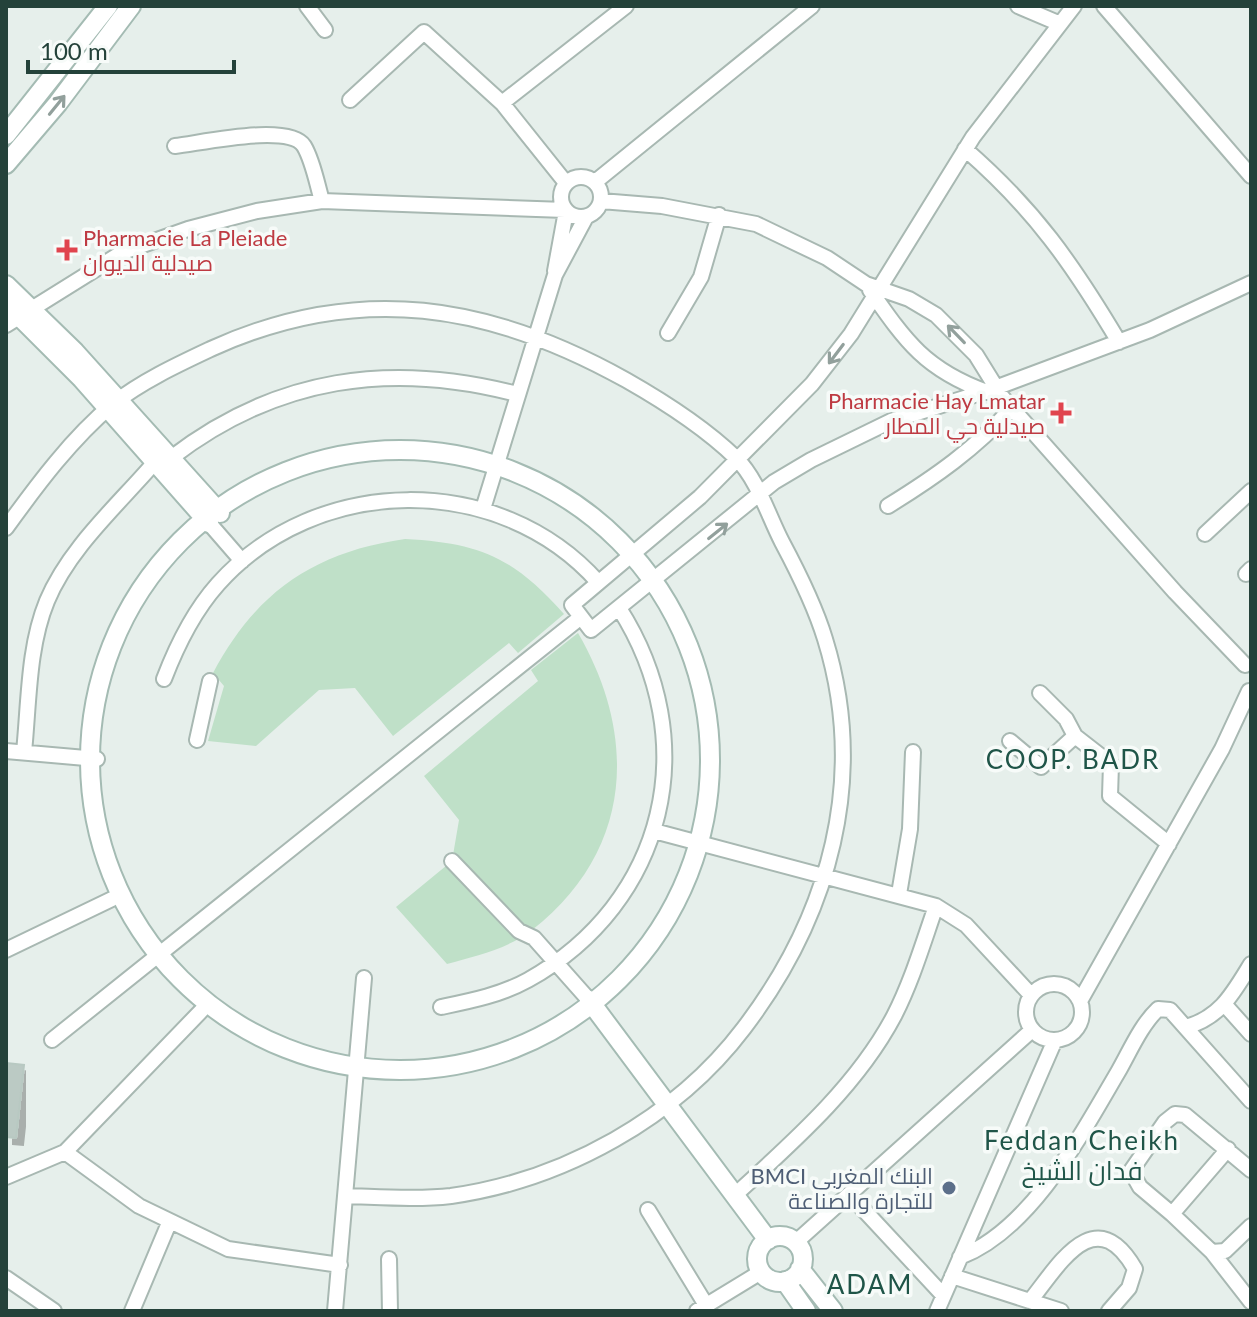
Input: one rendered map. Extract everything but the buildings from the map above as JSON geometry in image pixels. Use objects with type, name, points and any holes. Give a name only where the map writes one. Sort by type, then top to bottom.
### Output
[{"type":"street","points":[[6,135],[108,6]]},
{"type":"street","points":[[6,164],[62,99],[131,6]]},
{"type":"street","points":[[307,6],[325,30]]},
{"type":"street","points":[[502,103],[626,6]]},
{"type":"street","points":[[595,182],[812,6]]},
{"type":"street","points":[[1018,6],[1058,23]]},
{"type":"street","points":[[1074,6],[1058,23],[965,149],[812,384],[738,460],[572,605],[591,630],[793,470],[862,434],[921,410],[1000,396],[1251,283]]},
{"type":"street","points":[[1104,6],[1251,176]]},
{"type":"street","points":[[350,100],[424,32],[502,103],[566,183]]},
{"type":"street","points":[[175,146],[274,134],[293,136],[304,146],[322,201]]},
{"type":"street","points":[[965,149],[1011,189],[1050,233],[1119,342]]},
{"type":"street","points":[[555,275],[565,210],[561,198],[566,183],[577,177],[595,182]]},
{"type":"street","points":[[483,509],[555,275],[586,217],[593,214],[601,201],[595,182]]},
{"type":"street","points":[[16,313],[123,252],[188,229],[257,211],[322,201],[565,210],[586,217]]},
{"type":"street","points":[[601,201],[719,215],[756,224],[788,238],[873,290],[909,299],[936,315],[976,355],[1000,396],[1175,592],[1248,662],[1241,674],[1250,692],[1080,1001]]},
{"type":"street","points":[[668,333],[701,277],[719,215]]},
{"type":"street","points":[[6,285],[16,313],[114,404],[215,518],[242,561]]},
{"type":"street","points":[[873,290],[892,325],[921,357],[959,381],[1000,396]]},
{"type":"street","points":[[6,528],[37,484],[114,404],[177,365],[248,333],[335,311],[389,308],[481,318],[534,336],[595,363],[646,391],[738,460],[759,495],[824,633],[831,658],[841,762],[837,820],[827,876],[806,930],[767,998],[734,1042],[670,1106],[595,1150],[525,1178],[451,1196],[346,1196]]},
{"type":"street","points":[[24,752],[36,640],[47,602],[65,566],[163,460],[246,413],[302,390],[332,383],[397,376],[443,378],[517,394]]},
{"type":"street","points":[[888,506],[947,469],[982,441],[1000,396]]},
{"type":"street","points":[[432,451],[496,462],[569,492],[609,519],[657,579],[690,649],[706,716],[707,786],[697,842],[678,892],[656,931],[623,970],[589,1000],[544,1029],[479,1054],[408,1066],[356,1064],[279,1047],[234,1029],[202,1010],[150,962],[132,938],[112,899],[95,834],[97,759],[101,701],[119,638],[154,576],[215,518],[285,477],[358,455],[432,451]]},
{"type":"street","points":[[1205,534],[1251,491]]},
{"type":"street","points":[[164,679],[191,619],[218,584],[242,561],[284,531],[322,514],[362,503],[403,499],[444,501],[483,509],[523,525],[558,546],[598,582]]},
{"type":"street","points":[[441,1007],[484,998],[525,982],[558,961],[593,932],[618,902],[639,868],[654,831],[663,792],[666,753],[662,713],[653,675],[638,638],[619,608]]},
{"type":"street","points":[[52,1040],[581,617]]},
{"type":"street","points":[[197,740],[210,681]]},
{"type":"street","points":[[1040,693],[1071,725],[1075,736],[1113,767],[1110,796],[1169,844]]},
{"type":"street","points":[[1010,741],[1041,767],[1075,736]]},
{"type":"street","points":[[6,751],[97,759]]},
{"type":"street","points":[[899,894],[910,829],[913,752]]},
{"type":"street","points":[[654,831],[936,906],[966,925],[1031,995]]},
{"type":"street","points":[[452,861],[519,931],[534,938],[558,961],[768,1240]]},
{"type":"street","points":[[6,950],[112,899]]},
{"type":"street","points":[[735,1195],[815,1117],[875,1045],[906,989],[936,906]]},
{"type":"street","points":[[1186,1027],[1212,1017],[1225,1005],[1251,964]]},
{"type":"street","points":[[335,1311],[364,978]]},
{"type":"street","points":[[937,1311],[1055,1040],[1075,1031],[1082,1016],[1080,1001],[1067,987],[1057,984],[1038,989],[1031,995],[1026,1012],[1032,1030],[1055,1040]]},
{"type":"street","points":[[1225,1005],[1251,1034]]},
{"type":"street","points":[[960,1257],[1002,1235],[1031,1201],[1094,1112],[1153,1014],[1167,1008],[1251,1101]]},
{"type":"street","points":[[6,1177],[65,1152],[202,1010]]},
{"type":"street","points":[[796,1242],[1032,1030]]},
{"type":"street","points":[[1251,1170],[1185,1115],[1175,1114],[1165,1122],[1131,1171],[1140,1187],[1212,1252],[1251,1302]]},
{"type":"street","points":[[1172,1214],[1228,1149]]},
{"type":"street","points":[[65,1152],[98,1179],[169,1223],[228,1249],[340,1265]]},
{"type":"street","points":[[849,1194],[943,1295]]},
{"type":"street","points":[[648,1210],[702,1308],[761,1272]]},
{"type":"street","points":[[132,1311],[169,1223]]},
{"type":"street","points":[[1212,1252],[1225,1251],[1251,1226]]},
{"type":"street","points":[[785,1236],[796,1242],[803,1253],[800,1269],[785,1281],[770,1279],[761,1272],[758,1251],[768,1240],[785,1236]]},
{"type":"street","points":[[1030,1301],[1071,1250],[1095,1237],[1105,1239],[1135,1269],[1129,1288],[1109,1311]]},
{"type":"street","points":[[389,1259],[390,1311]]},
{"type":"street","points":[[800,1269],[833,1311]]},
{"type":"street","points":[[952,1276],[1061,1311]]},
{"type":"street","points":[[6,1278],[54,1311]]},
{"type":"street","points":[[785,1281],[806,1311]]},
{"type":"green space","points":[[405,539],[454,544],[494,557],[528,579],[564,614],[518,653],[509,643],[393,736],[355,688],[319,690],[256,746],[208,741],[224,686],[213,673],[248,620],[269,598],[291,580],[343,554]]},
{"type":"green space","points":[[578,633],[598,673],[611,713],[617,753],[615,792],[607,829],[590,865],[565,899],[532,930],[502,947],[447,964],[396,907],[452,861],[459,820],[424,776],[538,681],[531,670]]},
{"type":"place","name":"Pharmacie La Pleiade صيدلية الديوان","points":[[67,250]]},
{"type":"place","name":"Pharmacie Hay Lmatar صيدلية حي المطار","points":[[1061,413]]},
{"type":"place","name":"BMCI البنك المغربي للتجارة والصناعة","points":[[949,1188]]},
{"type":"district","name":"COOP. BADR","points":[[1073,759]]},
{"type":"district","name":"Feddan Cheikh فدان الشيخ","points":[[1082,1155]]},
{"type":"district","name":"ADAM","points":[[870,1284]]}]
